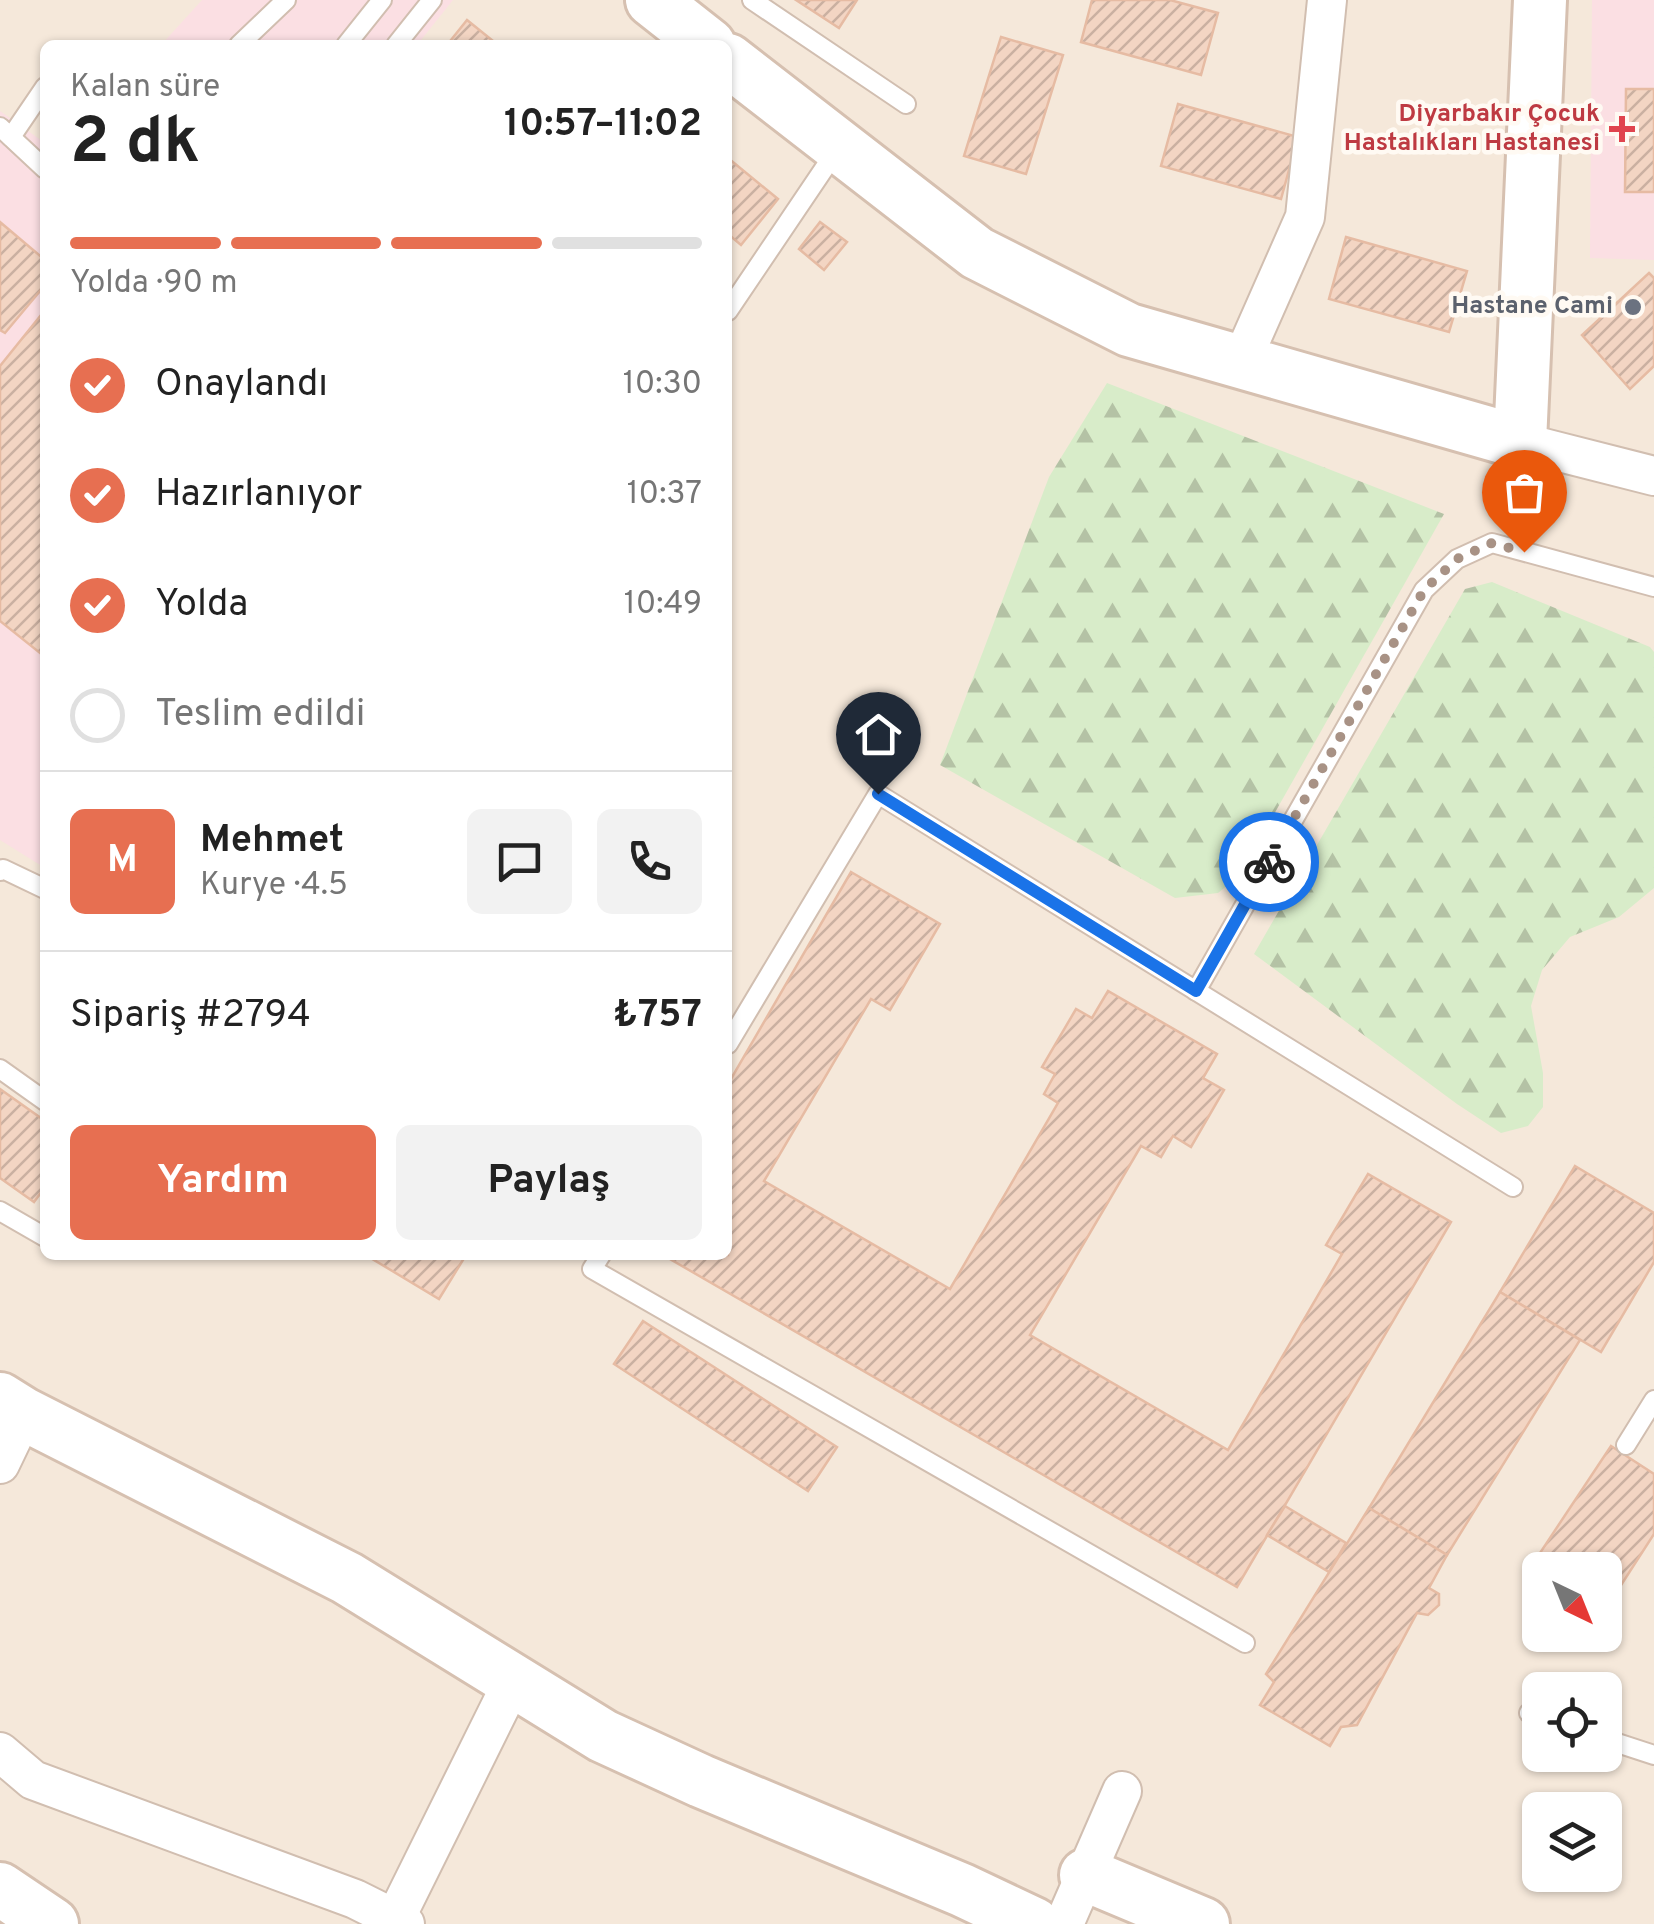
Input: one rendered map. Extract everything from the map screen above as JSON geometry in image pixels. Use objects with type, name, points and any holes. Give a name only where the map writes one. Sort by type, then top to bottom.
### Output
[{"type":"street","points":[[652,0],[702,40]]},
{"type":"street","points":[[1241,362],[1305,217],[1327,0]]},
{"type":"street","points":[[1520,442],[1540,0]]},
{"type":"street","points":[[732,63],[977,253],[1129,330],[1520,442],[1654,476]]},
{"type":"street","points":[[0,1464],[12,1406],[347,1578],[603,1736],[1034,1924]]},
{"type":"street","points":[[0,1752],[33,1780],[355,1899],[400,1922],[513,1681]]},
{"type":"street","points":[[1064,1924],[1122,1792]]},
{"type":"street","points":[[1086,1875],[1203,1924]]},
{"type":"street","points":[[0,1888],[52,1924]]},
{"type":"lane","points":[[244,40],[286,0]]},
{"type":"lane","points":[[350,40],[382,0]]},
{"type":"lane","points":[[752,0],[906,104]]},
{"type":"lane","points":[[400,40],[427,2]]},
{"type":"lane","points":[[40,92],[5,132],[40,164]]},
{"type":"lane","points":[[732,305],[838,147]]},
{"type":"lane","points":[[1196,991],[1424,590],[1457,559],[1492,543],[1654,587]]},
{"type":"lane","points":[[732,1037],[878,794],[1513,1187]]},
{"type":"lane","points":[[0,871],[40,887]]},
{"type":"lane","points":[[0,1069],[40,1097]]},
{"type":"lane","points":[[0,1211],[40,1235]]},
{"type":"lane","points":[[598,1260],[592,1269],[1245,1643]]},
{"type":"lane","points":[[1626,1445],[1654,1400]]},
{"type":"lane","points":[[1622,1744],[1654,1755]]},
{"type":"shaded area","points":[[0,0],[1654,0],[1654,1924],[0,1924]]},
{"type":"shaded area","points":[[202,0],[453,0],[421,40],[166,40]]},
{"type":"shaded area","name":"Diyarbakır Çocuk Hastalıkları Hastanesi","points":[[1592,0],[1654,0],[1654,260],[1590,258]]},
{"type":"shaded area","points":[[0,111],[40,139],[40,865],[0,840]]},
{"type":"green space","points":[[1107,383],[1444,514],[1239,876],[1218,893],[1175,898],[940,765],[1049,477]]},
{"type":"green space","points":[[1492,582],[1650,647],[1654,652],[1654,888],[1619,917],[1570,937],[1542,970],[1531,1006],[1543,1073],[1543,1107],[1528,1126],[1501,1133],[1254,954],[1465,589]]},
{"type":"building","points":[[796,0],[857,0],[839,28]]},
{"type":"building","points":[[1092,0],[1170,0],[1218,13],[1201,75],[1081,42]]},
{"type":"building","points":[[467,20],[492,40],[451,40]]},
{"type":"building","points":[[1001,37],[1063,55],[1026,174],[964,156]]},
{"type":"building","points":[[1626,89],[1654,89],[1654,192],[1625,192]]},
{"type":"building","points":[[1178,104],[1298,137],[1281,199],[1161,166]]},
{"type":"building","points":[[732,161],[778,199],[741,245],[732,237]]},
{"type":"building","points":[[0,222],[40,256],[40,291],[5,333],[0,330]]},
{"type":"building","points":[[820,222],[847,242],[824,270],[799,249]]},
{"type":"building","points":[[1346,237],[1467,271],[1449,332],[1329,299]]},
{"type":"building","name":"Hastane Cami","points":[[1649,273],[1654,278],[1654,366],[1630,389],[1582,335]]},
{"type":"building","points":[[40,316],[40,653],[0,621],[0,366]]},
{"type":"building","points":[[851,872],[940,924],[890,1010],[871,999],[764,1181],[950,1289],[1058,1103],[1044,1094],[1055,1074],[1042,1067],[1076,1009],[1092,1018],[1108,991],[1217,1054],[1203,1078],[1224,1090],[1191,1147],[1173,1136],[1161,1157],[1141,1146],[1030,1335],[1228,1450],[1342,1254],[1326,1245],[1368,1174],[1451,1222],[1237,1587],[672,1260],[732,1260],[732,1077]]},
{"type":"building","points":[[0,1089],[40,1117],[40,1194],[34,1202],[0,1178]]},
{"type":"building","points":[[1575,1166],[1654,1213],[1654,1262],[1601,1352],[1500,1292]]},
{"type":"building","points":[[374,1260],[463,1260],[439,1299]]},
{"type":"building","points":[[1500,1292],[1580,1340],[1447,1555],[1369,1508]]},
{"type":"building","points":[[643,1321],[837,1447],[808,1491],[614,1364]]},
{"type":"building","points":[[1611,1446],[1654,1474],[1654,1534],[1622,1584],[1622,1552],[1541,1552]]},
{"type":"building","points":[[1285,1506],[1346,1543],[1329,1572],[1267,1535]]},
{"type":"building","points":[[1369,1508],[1447,1555],[1429,1588],[1439,1594],[1439,1605],[1428,1615],[1417,1613],[1357,1725],[1341,1727],[1330,1746],[1260,1705],[1274,1682],[1266,1674]]},
{"type":"way so far","points":[[1269,862],[1424,590],[1457,559],[1492,543],[1524,552]]},
{"type":"place","name":"Diyarbakır Çocuk Hastalıkları Hastanesi","points":[[1622,129]]},
{"type":"place","name":"Hastane Cami","points":[[1633,307]]},
{"type":"route","points":[[878,794],[1196,991],[1269,862]]}]
